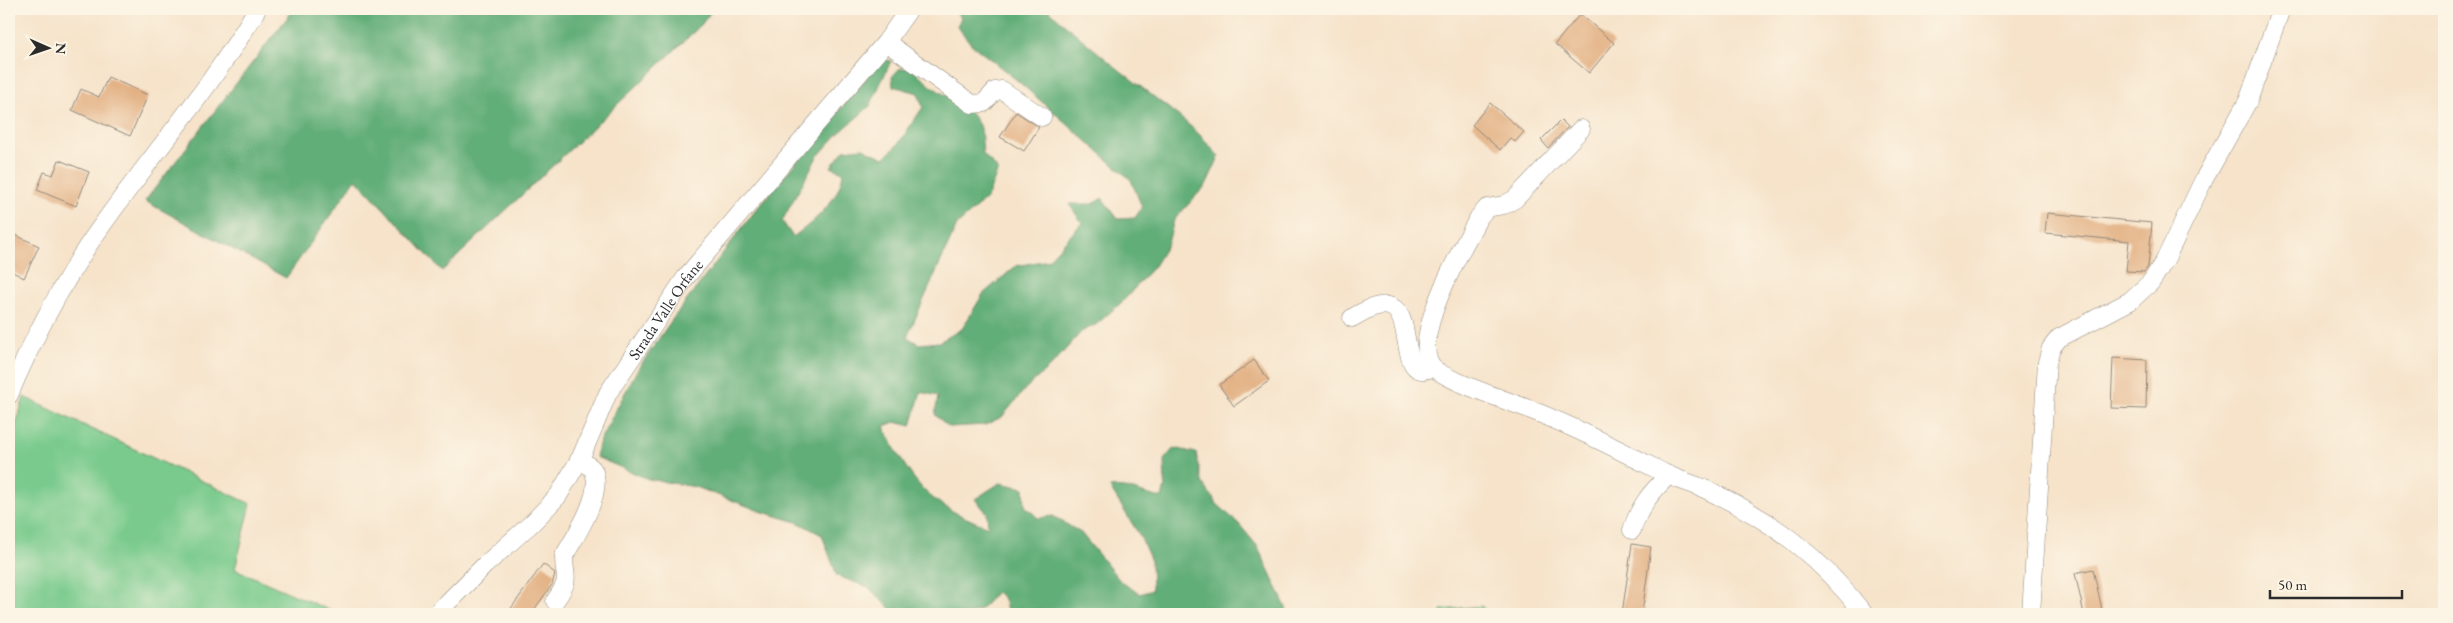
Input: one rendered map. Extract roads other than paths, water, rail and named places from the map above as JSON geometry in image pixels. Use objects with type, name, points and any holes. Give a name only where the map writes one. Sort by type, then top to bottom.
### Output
[{"type":"street","points":[[9,395],[44,321],[86,248],[216,72],[257,9]]},
{"type":"street","name":"Strada Valle Orfane","points":[[436,614],[558,496],[579,460],[608,393],[686,277],[886,42],[909,9]]},
{"type":"street","points":[[2031,614],[2047,362],[2051,348],[2059,338],[2130,301],[2152,282],[2165,260],[2204,179],[2248,101],[2281,9]]},
{"type":"street","points":[[886,42],[972,104],[984,103],[995,91],[1002,90],[1042,117]]},
{"type":"street","points":[[1581,129],[1515,200],[1486,208],[1479,217],[1431,316],[1426,340],[1426,354],[1432,368],[1448,377],[1567,425],[1669,475],[1708,490],[1747,511],[1792,540],[1821,563],[1864,614]]},
{"type":"street","points":[[1352,318],[1375,306],[1383,304],[1390,306],[1399,312],[1403,319],[1410,360],[1419,369],[1426,370],[1432,368]]},
{"type":"street","points":[[555,601],[565,587],[568,575],[564,556],[587,516],[593,496],[595,473],[590,467],[579,460]]},
{"type":"street","points":[[1632,530],[1637,514],[1646,498],[1669,475]]}]
